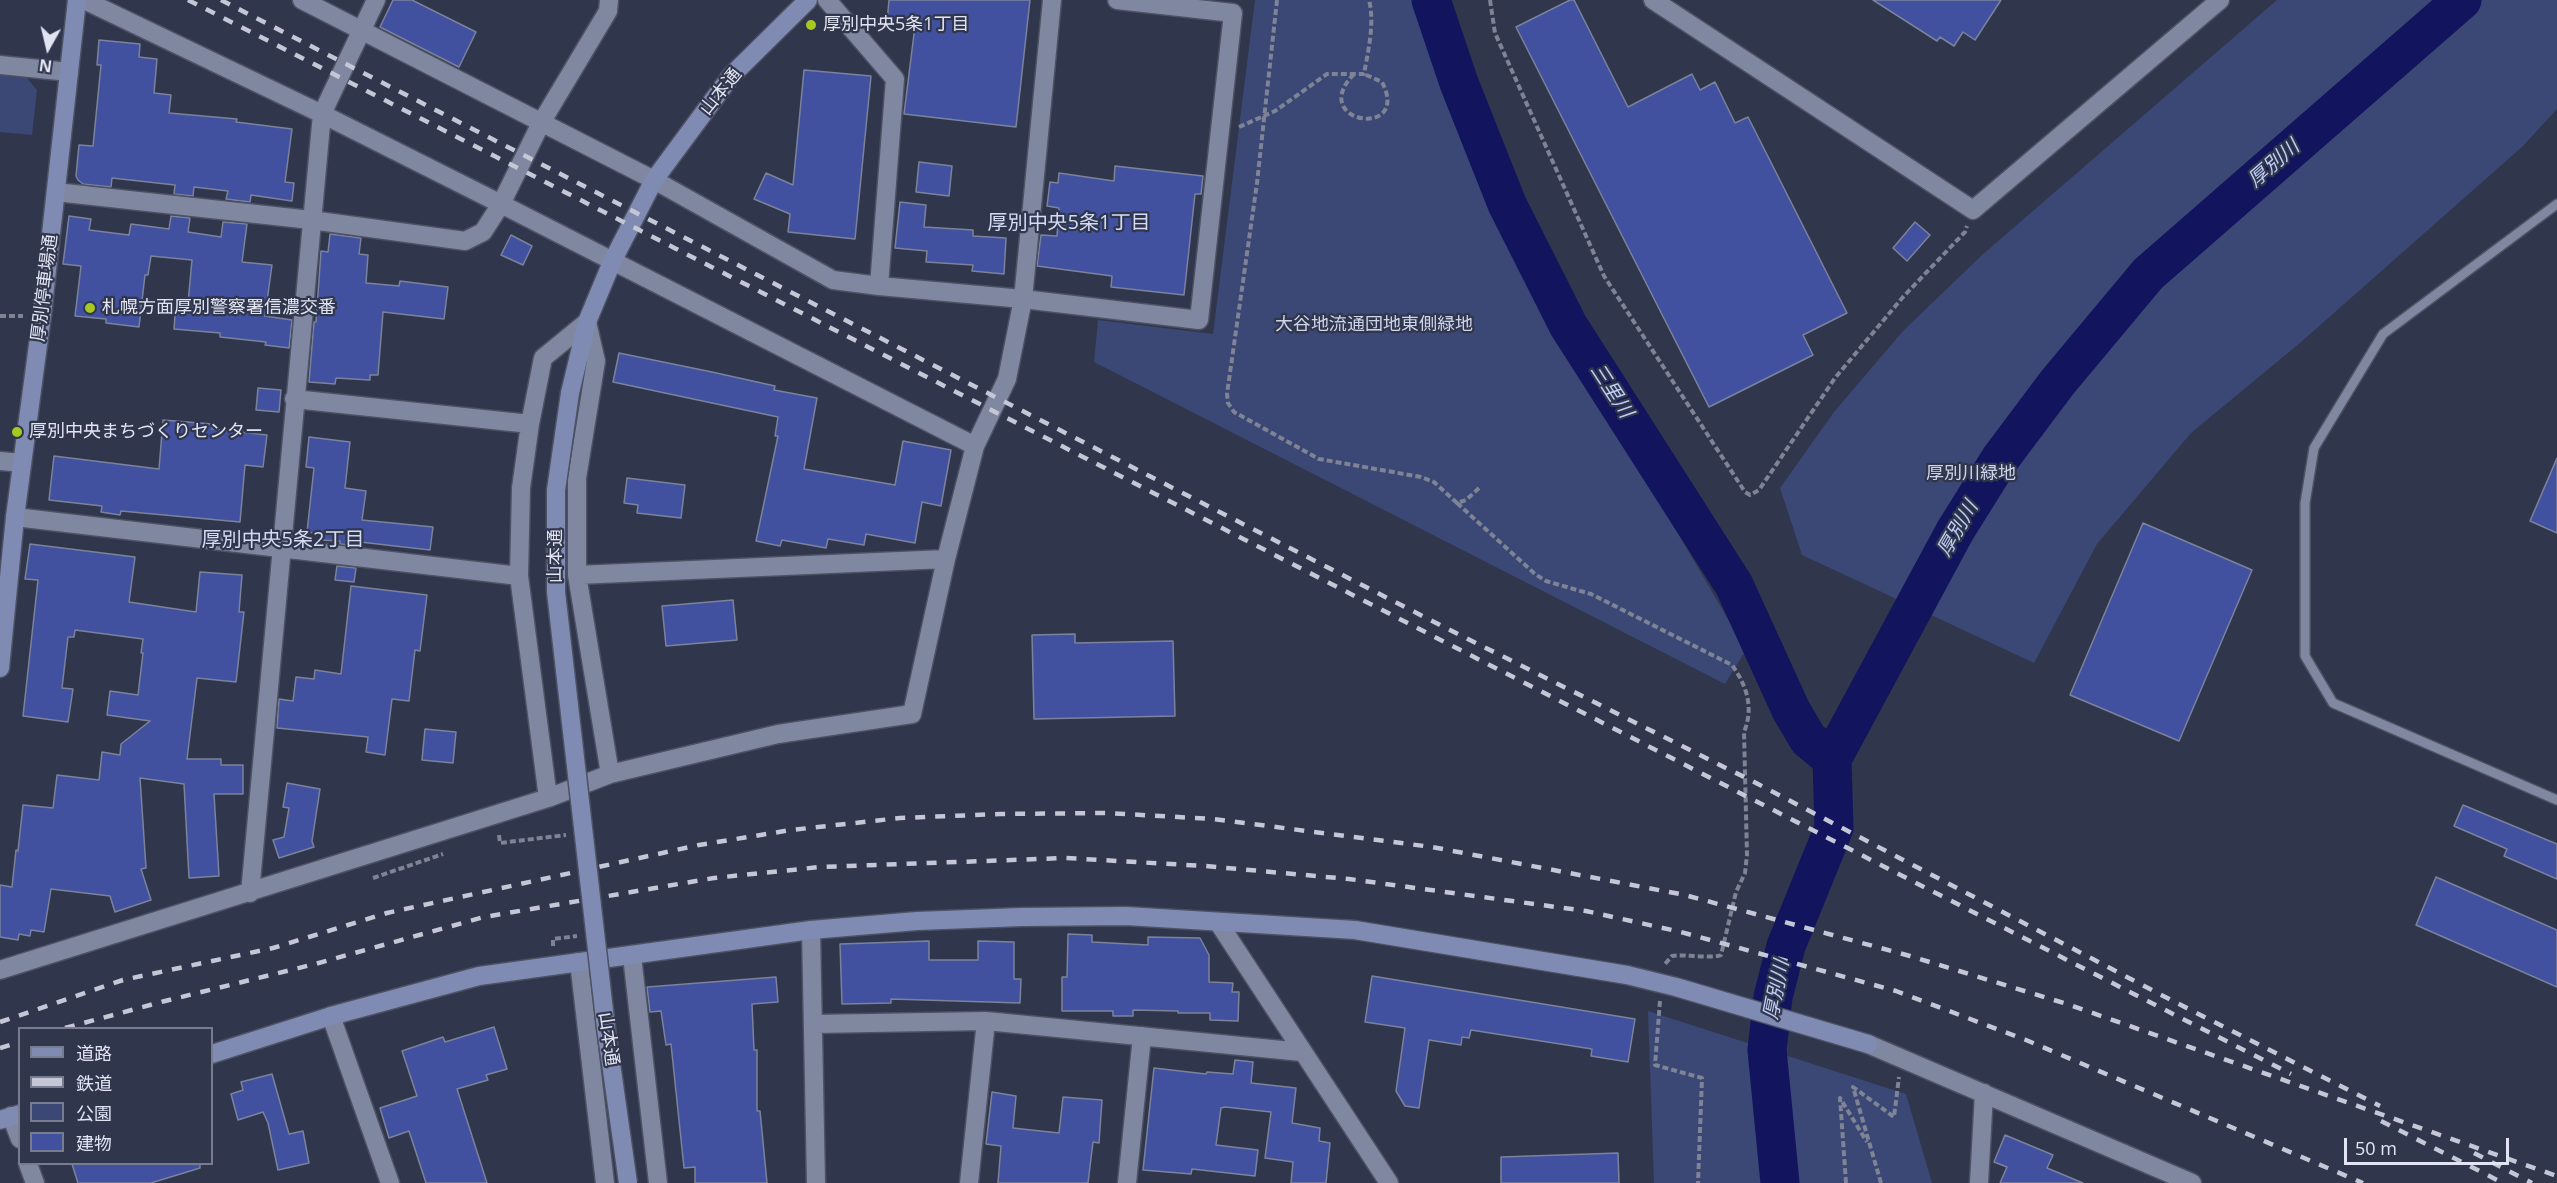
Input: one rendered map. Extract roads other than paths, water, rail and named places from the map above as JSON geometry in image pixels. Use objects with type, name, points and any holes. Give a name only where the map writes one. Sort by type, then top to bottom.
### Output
[{"type":"street","name":"厚別停車場通","points":[[0,668],[5,575],[42,315],[77,0]]},
{"type":"street","points":[[84,0],[322,114],[975,446]]},
{"type":"street","points":[[302,0],[654,180],[833,280],[1199,320],[1233,14],[1117,0]]},
{"type":"street","points":[[250,893],[322,114],[376,0]]},
{"type":"street","points":[[56,192],[311,220],[465,241],[483,232],[501,204],[541,123],[608,11],[609,0]]},
{"type":"street","name":"山本通","points":[[628,1183],[606,1028],[556,592],[556,490],[570,393],[587,322],[612,262],[654,180],[731,76],[808,0]]},
{"type":"street","points":[[827,0],[895,79],[879,286]]},
{"type":"street","points":[[0,970],[548,798],[610,774],[778,734],[912,714],[946,559],[975,446],[1007,379],[1023,299],[1052,0]]},
{"type":"street","points":[[1653,0],[1973,210],[2220,0]]},
{"type":"street","points":[[0,65],[69,72]]},
{"type":"street","points":[[548,798],[519,576],[521,488],[530,424],[543,358],[587,322],[596,361],[577,478],[577,575],[610,774]]},
{"type":"street","points":[[294,399],[530,424]]},
{"type":"street","points":[[0,461],[22,463]]},
{"type":"street","points":[[15,517],[519,576]]},
{"type":"street","points":[[577,575],[946,559]]},
{"type":"street","points":[[213,1054],[331,1016],[479,976],[811,930],[917,921],[1126,916],[1355,930],[1626,975],[1669,985],[1868,1044],[2192,1183]]},
{"type":"street","points":[[1218,922],[1389,1183]]},
{"type":"street","points":[[811,930],[816,1183]]},
{"type":"street","points":[[632,956],[658,1183]]},
{"type":"street","points":[[579,962],[605,1183]]},
{"type":"street","points":[[331,1016],[390,1183]]},
{"type":"street","points":[[814,1024],[986,1021],[1302,1052]]},
{"type":"street","points":[[969,1183],[986,1021]]},
{"type":"street","points":[[1130,1183],[1142,1036]]},
{"type":"street","points":[[1979,1183],[1984,1094]]},
{"type":"street","points":[[10,1117],[18,1135]]},
{"type":"street","points":[[28,1165],[35,1183]]},
{"type":"lane","points":[[2557,204],[2383,334],[2314,448],[2305,503],[2305,656],[2332,703],[2557,800]]},
{"type":"waterway","name":"三里川","points":[[1431,0],[1459,83],[1507,204],[1568,325],[1734,585],[1791,710],[1808,739],[1832,759]]},
{"type":"waterway","name":"厚別川","points":[[1780,1183],[1767,1050],[1773,997],[1786,946],[1834,828],[1832,759],[1955,531],[2000,459],[2057,383],[2148,274],[2462,0]]},
{"type":"railway","points":[[188,0],[2291,1074]]},
{"type":"railway","points":[[221,0],[1442,626],[1758,784],[2171,1000],[2380,1106]]},
{"type":"railway","points":[[0,1022],[123,980],[273,948],[387,913],[699,845],[791,830],[900,818],[1107,813],[1213,819],[1432,847],[1685,895],[1910,956],[2067,1004],[2557,1176]]},
{"type":"railway","points":[[69,1027],[315,964],[484,917],[714,878],[820,867],[1066,858],[1205,866],[1349,879],[1586,911],[1681,932],[1896,991],[2026,1040],[2363,1183]]},
{"type":"railway","points":[[0,1048],[18,1043]]},
{"type":"railway","points":[[2381,1121],[2503,1183]]},
{"type":"railway","points":[[2474,1153],[2532,1183]]},
{"type":"place","name":"厚別中央5条1丁目","points":[[811,25]]},
{"type":"place","name":"札幌方面厚別警察署信濃交番","points":[[90,308]]},
{"type":"place","name":"厚別中央まちづくりセンター","points":[[17,432]]},
{"type":"district","name":"厚別中央5条1丁目","points":[[1069,223]]},
{"type":"district","name":"厚別中央5条2丁目","points":[[283,540]]},
{"type":"park label","name":"大谷地流通団地東側緑地","points":[[1374,325]]},
{"type":"park label","name":"厚別川緑地","points":[[1971,474]]}]
